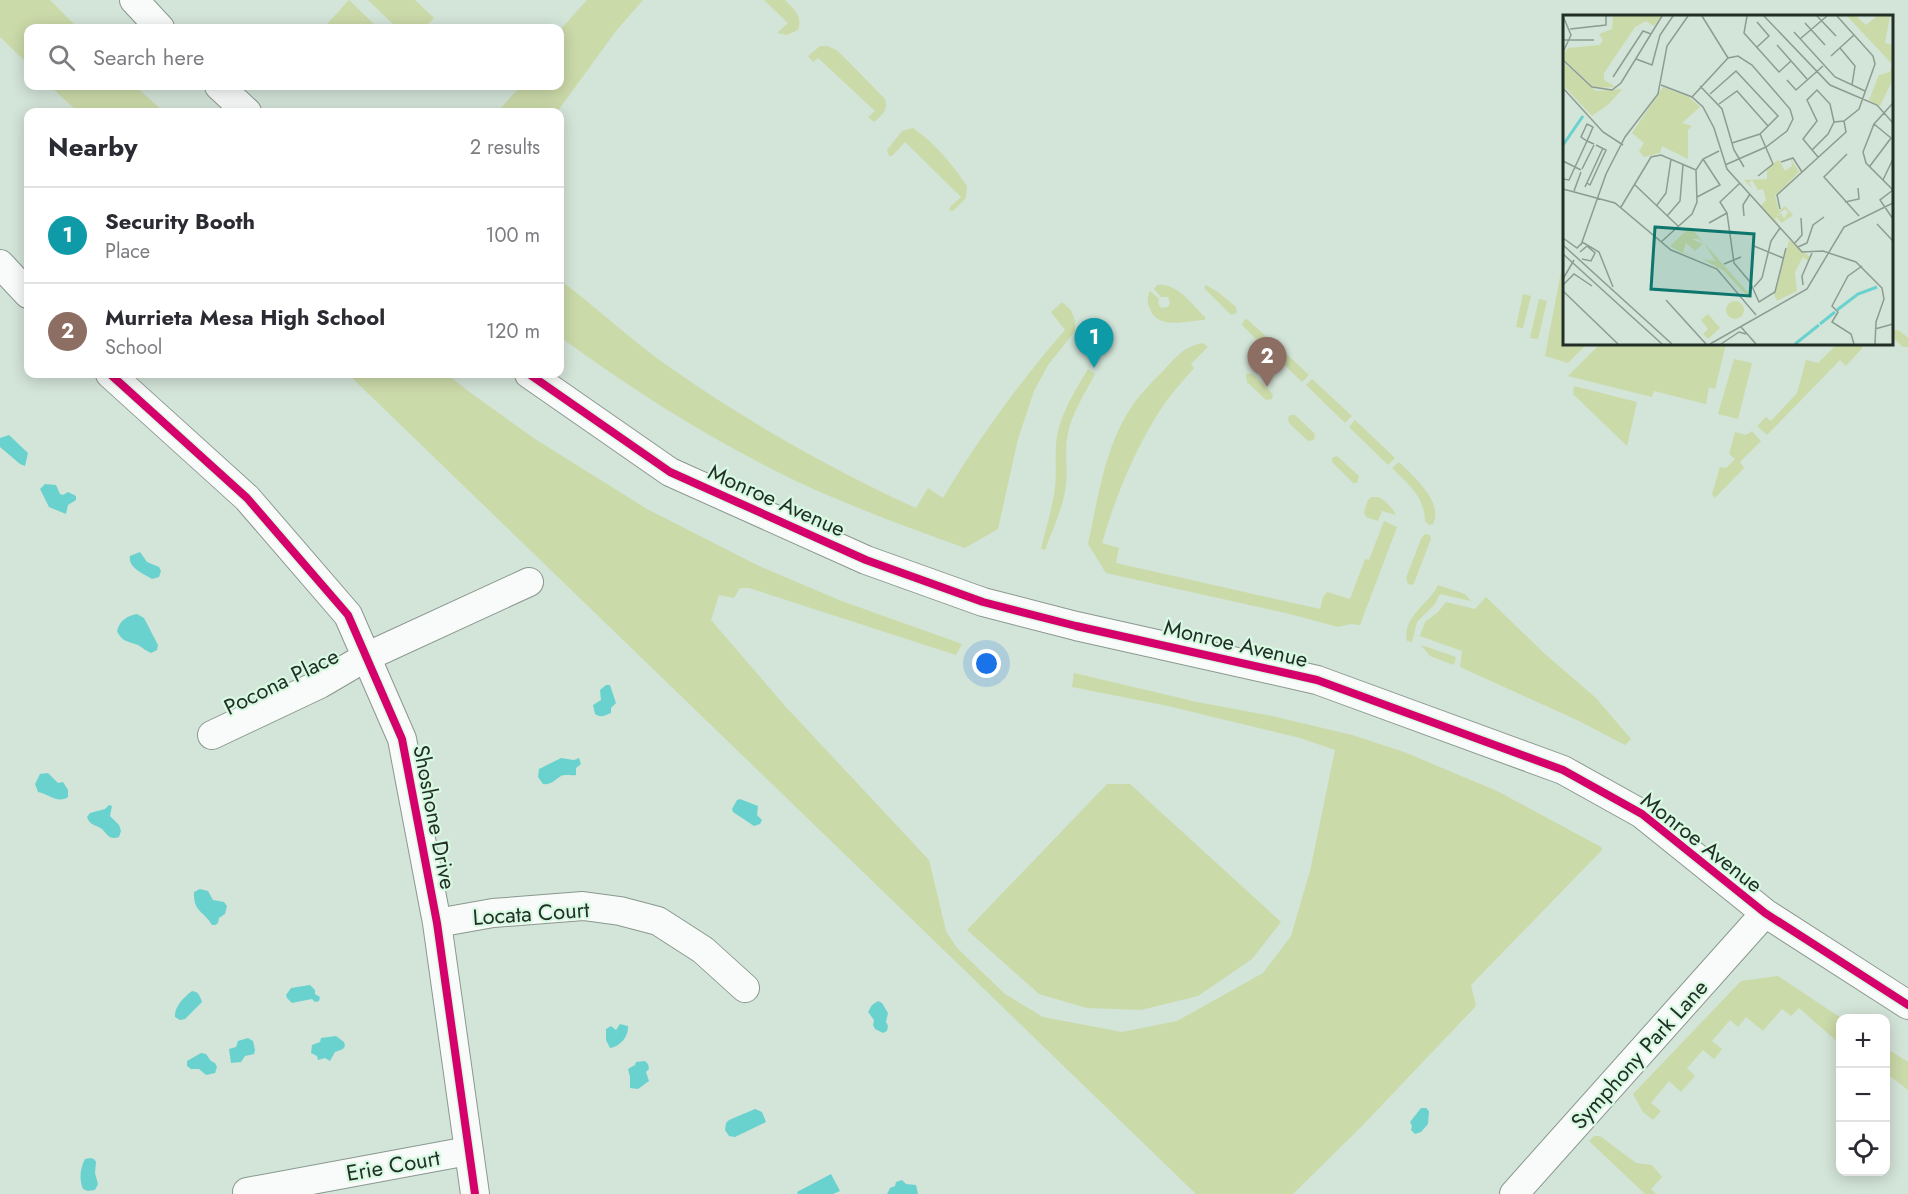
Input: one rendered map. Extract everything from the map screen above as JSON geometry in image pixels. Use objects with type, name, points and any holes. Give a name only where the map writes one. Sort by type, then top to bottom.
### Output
[{"type":"street","points":[[134,0],[156,24]]},
{"type":"street","points":[[223,90],[243,108]]},
{"type":"street","points":[[0,264],[24,290]]},
{"type":"street","name":"Shoshone Drive","points":[[114,378],[247,498],[348,615],[402,740],[437,923],[475,1194]]},
{"type":"street","name":"Monroe Avenue","points":[[535,378],[670,472],[866,560],[983,602],[1076,626],[1317,680],[1563,770],[1642,814],[1765,913],[1908,1005]]},
{"type":"street","name":"Pocona Place","points":[[212,735],[320,684],[366,657],[529,582]]},
{"type":"street","name":"Locata Court","points":[[437,923],[493,913],[583,906],[620,911],[658,921],[703,950],[745,988]]},
{"type":"street","name":"Symphony Park Lane","points":[[1514,1194],[1765,913]]},
{"type":"street","name":"Erie Court","points":[[247,1192],[468,1151]]},
{"type":"green space","points":[[0,0],[50,0],[74,24],[24,24],[24,60],[0,37]]},
{"type":"green space","points":[[349,0],[374,24],[327,24]]},
{"type":"green space","points":[[368,0],[415,0],[434,18],[428,24],[393,24]]},
{"type":"green space","points":[[587,0],[643,0],[616,31],[560,108],[501,108],[517,90],[564,90],[564,26]]},
{"type":"green space","points":[[764,0],[785,0],[798,17],[798,30],[787,35],[777,33],[788,23]]},
{"type":"green space","points":[[820,46],[828,46],[838,51],[884,98],[886,109],[874,122],[868,117],[875,111],[818,58],[813,62],[808,56]]},
{"type":"green space","points":[[54,90],[139,90],[160,108],[74,108]]},
{"type":"green space","points":[[913,128],[943,154],[967,186],[966,198],[953,211],[949,210],[950,207],[961,197],[905,142],[892,156],[889,156],[887,150],[902,131]]},
{"type":"green space","points":[[1563,261],[1563,345],[1586,345],[1568,363],[1545,356]]},
{"type":"green space","points":[[564,283],[663,362],[735,411],[824,462],[916,508],[928,488],[943,498],[1000,411],[1065,330],[1051,312],[1062,302],[1071,310],[1075,321],[1075,331],[1048,365],[1034,391],[1018,439],[998,529],[965,548],[815,490],[763,465],[703,431],[564,340]]},
{"type":"green space","points":[[1157,285],[1165,285],[1178,291],[1205,317],[1205,320],[1174,323],[1154,316],[1148,300],[1150,291],[1159,299],[1158,303],[1161,308],[1168,307],[1170,303],[1168,297],[1161,297],[1154,289]]},
{"type":"green space","points":[[1206,285],[1236,307],[1237,313],[1231,315],[1204,288]]},
{"type":"green space","points":[[1523,294],[1531,296],[1523,328],[1516,327]]},
{"type":"green space","points":[[1539,299],[1547,301],[1538,339],[1530,338]]},
{"type":"green space","points":[[1247,319],[1271,341],[1265,348],[1242,325]]},
{"type":"green space","points":[[1893,329],[1900,331],[1908,338],[1908,347],[1903,347],[1893,338]]},
{"type":"green space","points":[[1203,343],[1208,347],[1191,364],[1194,368],[1163,406],[1141,443],[1119,492],[1102,543],[1119,548],[1116,563],[1320,609],[1327,592],[1350,599],[1365,559],[1369,560],[1384,521],[1397,527],[1360,625],[1351,624],[1338,627],[1106,573],[1088,544],[1108,458],[1120,426],[1144,390],[1175,358],[1190,347]]},
{"type":"green space","points":[[1276,344],[1309,375],[1302,382],[1269,350]]},
{"type":"green space","points":[[1599,345],[1726,345],[1715,389],[1709,387],[1706,404],[1654,391],[1652,397],[1568,376]]},
{"type":"green space","points":[[1836,345],[1861,345],[1863,347],[1846,366],[1840,360],[1767,435],[1757,426],[1766,417],[1771,421],[1797,393],[1806,360],[1818,363]]},
{"type":"green space","points":[[1734,359],[1752,363],[1738,419],[1718,414]]},
{"type":"green space","points":[[1088,369],[1095,374],[1072,418],[1066,446],[1065,492],[1045,550],[1041,549],[1054,495],[1057,435],[1068,406]]},
{"type":"green space","points":[[1247,373],[1253,374],[1273,394],[1272,399],[1266,400],[1247,382]]},
{"type":"green space","points":[[352,378],[452,378],[535,439],[647,509],[757,565],[839,600],[962,644],[956,655],[749,588],[740,588],[734,598],[719,595],[711,620],[785,706],[929,860],[946,931],[957,948],[1005,994],[1043,1017],[1122,1032],[1177,1021],[1263,973],[1291,936],[1310,871],[1335,750],[1300,738],[1168,706],[1072,687],[1074,673],[1352,735],[1404,752],[1497,791],[1601,847],[1602,850],[1471,985],[1476,1006],[1362,1126],[1293,1194],[1196,1194]]},
{"type":"green space","points":[[1312,379],[1352,416],[1345,423],[1306,385]]},
{"type":"green space","points":[[1574,386],[1637,402],[1627,446],[1573,394]]},
{"type":"green space","points":[[1290,415],[1295,415],[1315,434],[1314,440],[1308,441],[1289,423]]},
{"type":"green space","points":[[1355,420],[1395,458],[1388,465],[1349,427]]},
{"type":"green space","points":[[1752,431],[1761,441],[1740,462],[1744,468],[1715,498],[1712,494],[1720,467],[1726,468],[1735,459],[1729,454],[1735,432],[1746,435]]},
{"type":"green space","points":[[1337,456],[1359,476],[1357,483],[1353,483],[1332,462],[1332,458]]},
{"type":"green space","points":[[1399,462],[1431,498],[1435,516],[1433,524],[1429,525],[1425,521],[1419,498],[1392,468]]},
{"type":"green space","points":[[1372,497],[1379,497],[1391,507],[1396,515],[1382,511],[1378,521],[1366,517],[1364,512],[1368,500]]},
{"type":"green space","points":[[1425,534],[1430,535],[1431,539],[1414,583],[1408,584],[1406,578]]},
{"type":"green space","points":[[1438,585],[1465,594],[1471,601],[1440,594],[1435,604],[1417,622],[1412,642],[1407,641],[1408,625]]},
{"type":"green space","points":[[1486,597],[1545,654],[1596,698],[1631,739],[1625,745],[1577,720],[1460,667],[1462,651],[1420,636],[1425,622],[1446,602],[1475,609]]},
{"type":"green space","points":[[1421,645],[1456,657],[1454,665],[1430,656]]},
{"type":"green space","points":[[1107,784],[1130,784],[1281,922],[1252,959],[1198,996],[1141,1010],[1087,1008],[1039,994],[967,930]]},
{"type":"green space","points":[[1778,976],[1836,1015],[1836,1040],[1799,1008],[1791,1016],[1782,1009],[1763,1031],[1746,1017],[1738,1027],[1730,1020],[1712,1041],[1722,1049],[1714,1059],[1703,1050],[1687,1068],[1695,1076],[1681,1092],[1669,1081],[1651,1103],[1661,1111],[1653,1120],[1643,1112],[1633,1094],[1741,981]]},
{"type":"green space","points":[[1890,1051],[1908,1062],[1908,1090],[1890,1076]]},
{"type":"green space","points":[[1594,1136],[1600,1136],[1636,1163],[1652,1165],[1662,1177],[1651,1189],[1656,1194],[1645,1194],[1589,1141]]},
{"type":"water","points":[[9,435],[28,453],[25,466],[0,447],[0,438]]},
{"type":"water","points":[[45,484],[56,485],[60,494],[68,492],[76,496],[76,500],[68,505],[66,514],[49,507],[40,489]]},
{"type":"water","points":[[140,552],[147,562],[159,567],[161,571],[159,577],[152,579],[131,564],[130,556]]},
{"type":"water","points":[[137,614],[144,618],[158,645],[157,650],[151,653],[123,639],[117,631],[124,619]]},
{"type":"water","points":[[610,685],[616,703],[611,708],[611,713],[599,716],[595,714],[593,705],[601,700],[600,690]]},
{"type":"water","points":[[561,758],[574,760],[579,758],[581,764],[576,768],[576,775],[563,775],[551,783],[543,784],[538,777],[539,769]]},
{"type":"water","points":[[48,773],[58,783],[63,782],[68,790],[68,797],[57,799],[38,792],[35,784],[40,774]]},
{"type":"water","points":[[740,799],[758,806],[757,815],[762,820],[760,824],[754,826],[733,812],[732,809]]},
{"type":"water","points":[[109,805],[112,806],[110,816],[119,825],[121,831],[119,837],[109,836],[91,823],[87,817],[90,813],[105,809]]},
{"type":"water","points":[[200,889],[208,891],[213,900],[224,902],[227,906],[225,914],[215,925],[212,925],[195,904],[194,892]]},
{"type":"water","points":[[310,985],[315,990],[315,994],[320,997],[319,1001],[315,1002],[312,999],[292,1003],[287,998],[286,995],[291,988]]},
{"type":"water","points":[[192,991],[198,993],[202,1002],[185,1019],[180,1020],[175,1017],[176,1010]]},
{"type":"water","points":[[878,1001],[888,1013],[887,1031],[883,1033],[875,1029],[874,1020],[868,1012]]},
{"type":"water","points":[[620,1024],[628,1026],[627,1034],[620,1043],[610,1048],[606,1040],[606,1029],[611,1026],[616,1030]]},
{"type":"water","points":[[336,1036],[344,1042],[345,1046],[335,1052],[330,1061],[325,1058],[318,1060],[317,1056],[311,1053],[312,1045],[320,1042],[321,1038]]},
{"type":"water","points":[[248,1038],[253,1041],[254,1054],[245,1056],[241,1062],[231,1063],[229,1049],[236,1047],[238,1041]]},
{"type":"water","points":[[201,1053],[206,1054],[215,1063],[217,1067],[215,1073],[206,1075],[199,1069],[191,1069],[187,1066],[187,1061]]},
{"type":"water","points":[[645,1061],[649,1069],[646,1072],[649,1081],[638,1089],[630,1088],[628,1069],[636,1062]]},
{"type":"water","points":[[1421,1108],[1429,1111],[1428,1124],[1421,1132],[1415,1134],[1411,1130],[1410,1122]]},
{"type":"water","points":[[755,1109],[762,1112],[766,1122],[735,1137],[729,1136],[725,1130],[726,1123]]},
{"type":"water","points":[[90,1158],[96,1162],[95,1173],[98,1184],[95,1190],[88,1191],[83,1189],[81,1174],[85,1159]]},
{"type":"water","points":[[831,1174],[840,1191],[833,1194],[798,1194],[797,1192]]},
{"type":"water","points":[[902,1180],[906,1184],[916,1185],[918,1194],[887,1194],[896,1182]]},
{"type":"cycle path","points":[[114,378],[247,498],[348,615],[402,739],[437,923],[475,1194]]},
{"type":"cycle path","points":[[535,378],[670,472],[866,560],[983,602],[1076,626],[1317,680],[1563,770],[1642,814],[1765,913],[1908,1005]]},
{"type":"place","name":"Security Booth","points":[[1094,368]]},
{"type":"place","name":"Murrieta Mesa High School","points":[[1267,387]]}]
